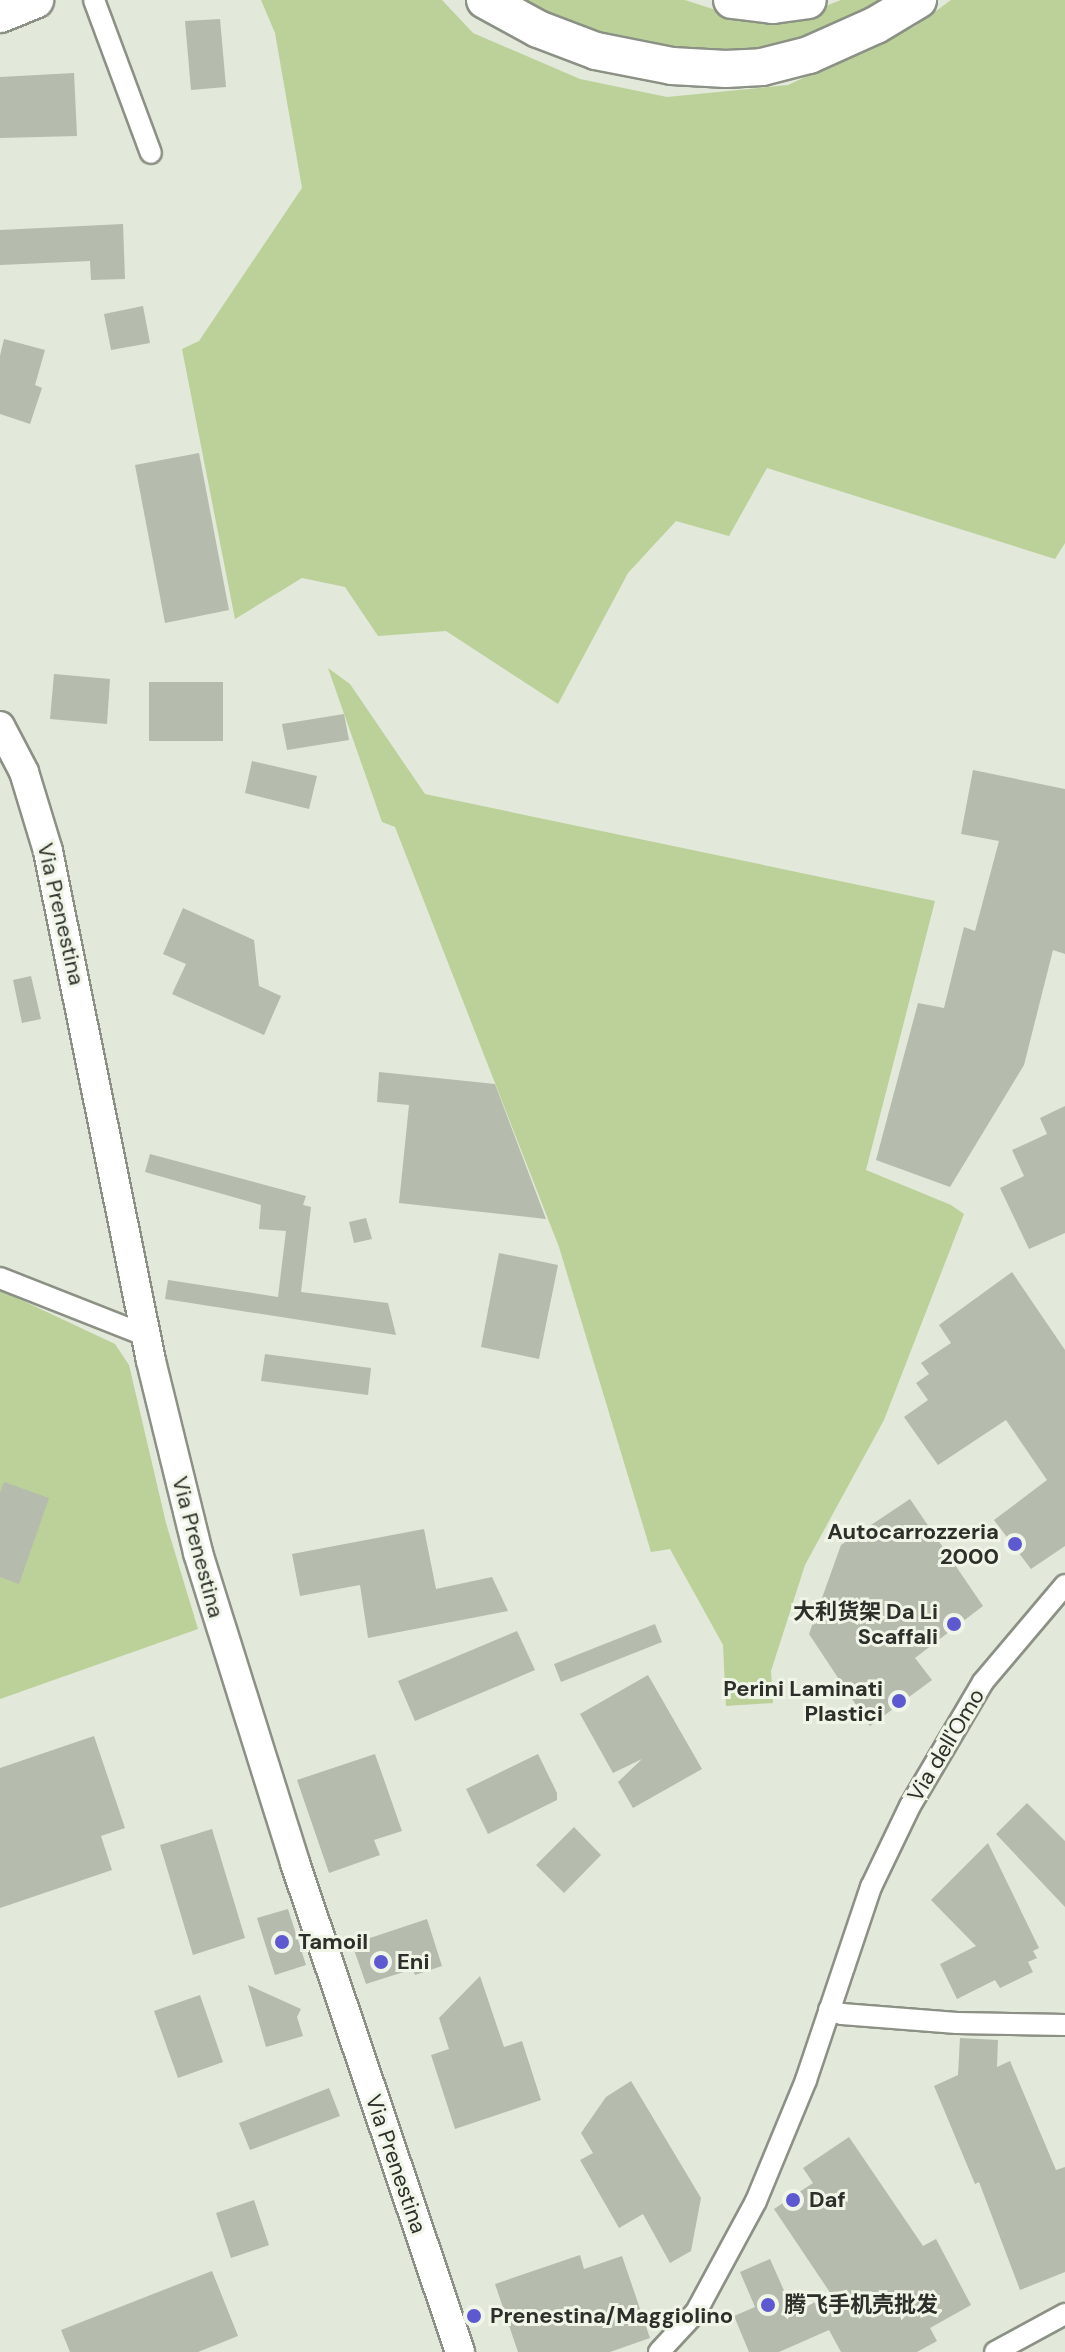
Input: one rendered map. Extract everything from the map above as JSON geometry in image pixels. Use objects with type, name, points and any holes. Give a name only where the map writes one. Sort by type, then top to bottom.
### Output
[{"type":"highway","points":[[0,14],[35,0]]},
{"type":"highway","points":[[485,0],[538,29],[596,51],[672,66],[726,69],[762,67],[809,55],[876,25],[918,0]]},
{"type":"highway","points":[[732,0],[773,5],[808,0]]},
{"type":"main road","name":"Via Prenestina","points":[[0,726],[24,772],[52,866],[147,1336],[183,1495],[221,1629],[300,1878],[460,2352]]},
{"type":"street","points":[[94,0],[151,153]]},
{"type":"street","points":[[0,1278],[147,1336]]},
{"type":"street","name":"Via dell'Omo","points":[[659,2352],[696,2312],[734,2246],[806,2080],[857,1924],[887,1851],[951,1731],[995,1667],[1065,1585]]},
{"type":"street","points":[[829,2010],[842,2014],[904,2019],[1065,2025]]},
{"type":"street","points":[[995,2352],[1065,2314]]},
{"type":"green space","points":[[261,0],[442,0],[473,33],[580,79],[667,97],[788,85],[914,27],[951,0],[1065,0],[1065,543],[1055,559],[767,468],[729,536],[676,521],[628,573],[558,704],[446,631],[378,636],[345,587],[302,578],[235,619],[182,349],[199,341],[302,188],[275,33]]},
{"type":"green space","points":[[511,0],[685,0],[728,14],[810,12],[841,0],[893,0],[833,31],[735,56],[618,41]]},
{"type":"green space","points":[[328,668],[350,684],[425,794],[935,901],[866,1170],[951,1205],[964,1214],[884,1420],[805,1565],[771,1671],[773,1703],[726,1706],[723,1645],[670,1549],[651,1552],[559,1247],[395,827],[382,822]]},
{"type":"green space","points":[[0,1290],[115,1344],[129,1365],[166,1523],[198,1629],[0,1699]]},
{"type":"building","points":[[220,19],[226,87],[191,90],[185,21]]},
{"type":"building","points":[[74,73],[77,136],[0,138],[0,77]]},
{"type":"building","points":[[123,224],[125,279],[91,280],[90,261],[0,265],[0,230]]},
{"type":"building","points":[[143,306],[150,343],[111,350],[104,314]]},
{"type":"building","points":[[4,339],[45,350],[35,385],[42,388],[30,424],[0,414],[0,356]]},
{"type":"building","points":[[199,453],[229,610],[165,623],[135,465]]},
{"type":"building","points":[[54,674],[110,679],[107,724],[50,719]]},
{"type":"building","points":[[149,682],[223,682],[223,741],[149,741]]},
{"type":"building","points":[[344,714],[349,740],[287,750],[282,724]]},
{"type":"building","points":[[252,761],[317,776],[309,809],[245,793]]},
{"type":"building","points":[[973,770],[1065,789],[1065,954],[1053,950],[1024,1065],[950,1187],[876,1160],[918,1003],[944,1008],[964,927],[975,931],[999,841],[961,834]]},
{"type":"building","points":[[183,908],[254,940],[259,986],[281,996],[264,1035],[172,994],[186,964],[163,954]]},
{"type":"building","points":[[31,976],[41,1019],[22,1023],[13,980]]},
{"type":"building","points":[[379,1072],[495,1084],[546,1219],[399,1203],[409,1105],[377,1102]]},
{"type":"building","points":[[1065,1106],[1065,1233],[1029,1249],[1000,1188],[1024,1176],[1012,1150],[1047,1134],[1040,1118]]},
{"type":"building","points":[[150,1154],[306,1196],[303,1205],[311,1207],[301,1292],[388,1303],[396,1335],[165,1299],[168,1280],[278,1297],[286,1231],[259,1229],[261,1205],[145,1172]]},
{"type":"building","points":[[366,1218],[372,1239],[354,1243],[349,1222]]},
{"type":"building","points":[[499,1253],[558,1265],[539,1359],[481,1347]]},
{"type":"building","points":[[1012,1272],[1065,1350],[1065,1546],[1031,1569],[994,1520],[1047,1480],[1006,1420],[938,1465],[904,1417],[928,1400],[916,1383],[929,1374],[921,1363],[951,1343],[939,1325]]},
{"type":"building","points":[[265,1354],[371,1368],[368,1395],[261,1381]]},
{"type":"building","points":[[4,1482],[49,1498],[19,1584],[0,1577],[0,1493]]},
{"type":"building","points":[[910,1499],[983,1606],[915,1658],[932,1680],[870,1726],[809,1634],[841,1545]]},
{"type":"building","points":[[424,1529],[436,1589],[492,1577],[508,1611],[368,1638],[360,1585],[300,1596],[292,1554]]},
{"type":"building","points":[[655,1624],[662,1642],[561,1682],[554,1664]]},
{"type":"building","points":[[517,1631],[535,1670],[415,1721],[398,1681]]},
{"type":"building","points":[[648,1675],[702,1769],[633,1808],[618,1782],[642,1759],[613,1773],[580,1714]]},
{"type":"building","points":[[94,1736],[125,1828],[101,1836],[112,1870],[0,1908],[0,1768]]},
{"type":"building","points":[[375,1754],[402,1831],[374,1840],[380,1855],[329,1873],[297,1780]]},
{"type":"building","points":[[538,1754],[557,1793],[557,1800],[488,1834],[466,1789]]},
{"type":"building","points":[[1027,1803],[1065,1841],[1065,1907],[996,1834]]},
{"type":"building","points":[[574,1827],[601,1855],[564,1893],[536,1865]]},
{"type":"building","points":[[212,1829],[245,1938],[193,1955],[160,1845]]},
{"type":"building","points":[[988,1843],[1039,1948],[1033,1951],[1037,1958],[1028,1962],[1033,1972],[1000,1988],[995,1980],[957,1999],[940,1964],[976,1946],[931,1900]]},
{"type":"building","name":"Tamoil","points":[[288,1909],[306,1965],[275,1975],[257,1918]]},
{"type":"building","points":[[427,1919],[442,1966],[415,1975],[413,1969],[366,1984],[352,1944]]},
{"type":"building","points":[[480,1976],[504,2047],[522,2041],[541,2100],[455,2129],[431,2055],[449,2049],[439,2018]]},
{"type":"building","points":[[248,1985],[301,2009],[297,2017],[303,2036],[266,2047]]},
{"type":"building","points":[[200,1995],[223,2062],[178,2078],[154,2011]]},
{"type":"building","points":[[960,2038],[998,2040],[997,2067],[1010,2061],[1056,2170],[1065,2167],[1065,2272],[1020,2290],[979,2182],[975,2184],[934,2086],[958,2075]]},
{"type":"building","points":[[631,2081],[701,2198],[691,2251],[670,2263],[643,2214],[619,2228],[580,2160],[593,2153],[581,2133],[606,2097]]},
{"type":"building","points":[[329,2088],[340,2116],[250,2150],[239,2123]]},
{"type":"building","points":[[849,2137],[923,2246],[936,2239],[971,2305],[930,2328],[937,2341],[917,2352],[841,2352],[829,2330],[779,2352],[749,2352],[734,2316],[755,2307],[740,2272],[770,2259],[794,2313],[831,2294],[774,2209],[813,2183],[803,2168]]},
{"type":"building","points":[[254,2200],[269,2245],[231,2258],[216,2213]]},
{"type":"building","points":[[580,2255],[584,2269],[622,2256],[650,2338],[610,2352],[518,2352],[495,2284]]},
{"type":"building","points":[[212,2271],[238,2336],[198,2352],[70,2352],[61,2330]]},
{"type":"place","name":"Autocarrozzeria 2000","points":[[1015,1544]]},
{"type":"place","name":"大利货架 Da Li Scaffali","points":[[954,1624]]},
{"type":"place","name":"Perini Laminati Plastici","points":[[899,1701]]},
{"type":"place","name":"Tamoil","points":[[282,1942]]},
{"type":"place","name":"Eni","points":[[381,1962]]},
{"type":"place","name":"Daf","points":[[793,2200]]},
{"type":"place","name":"腾飞手机壳批发","points":[[768,2305]]},
{"type":"place","name":"Prenestina/Maggiolino","points":[[474,2316]]}]
